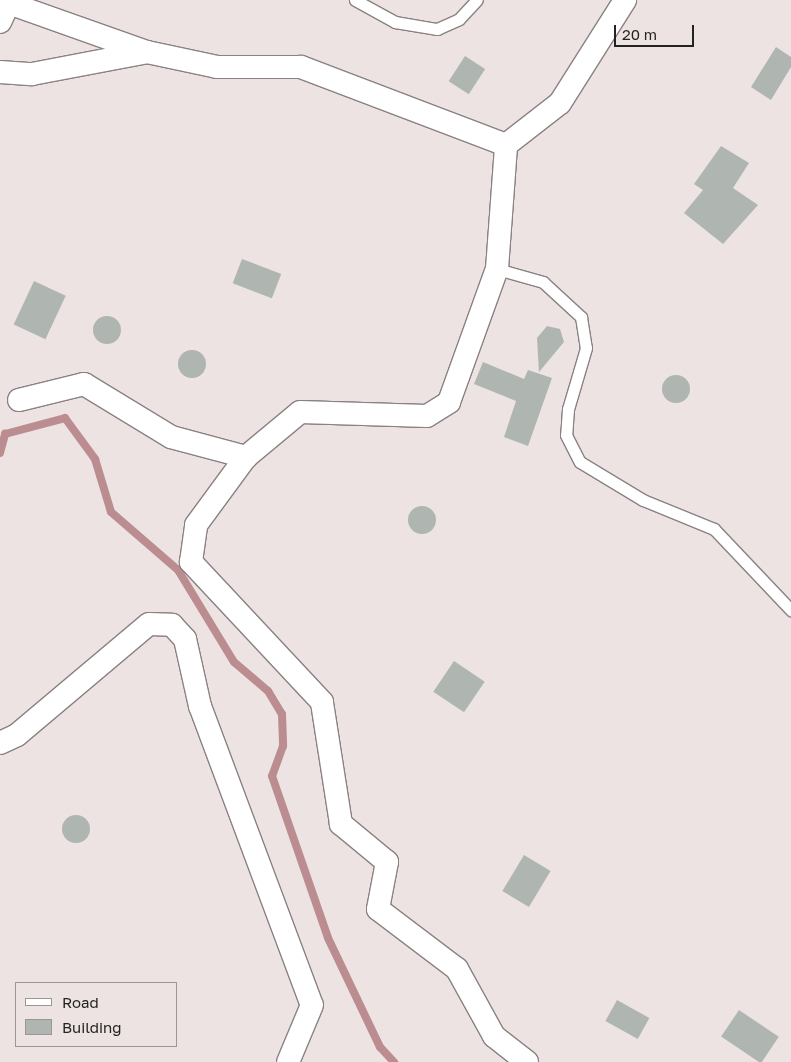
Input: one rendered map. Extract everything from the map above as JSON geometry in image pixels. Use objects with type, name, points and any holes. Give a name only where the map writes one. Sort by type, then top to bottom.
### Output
[{"type":"street","points":[[527,1062],[494,1036],[457,969],[378,909],[386,862],[342,824],[322,702],[191,562],[196,525],[246,457],[300,412],[427,416],[449,402],[497,269],[506,145],[560,103],[625,0]]},
{"type":"street","points":[[3,8],[147,52],[217,67],[301,67],[506,145]]},
{"type":"street","points":[[0,72],[32,74],[147,52]]},
{"type":"street","points":[[19,400],[84,384],[170,437],[246,457]]},
{"type":"street","points":[[0,743],[17,735],[149,624],[172,625],[185,639],[200,706],[312,1005],[288,1062]]},
{"type":"lane","points":[[355,0],[395,22],[437,29],[459,19],[477,0]]},
{"type":"lane","points":[[497,269],[542,282],[581,317],[586,348],[568,409],[566,435],[580,462],[643,500],[714,529],[791,610]]},
{"type":"building","points":[[776,47],[791,57],[791,67],[771,100],[751,87]]},
{"type":"building","points":[[465,56],[485,69],[469,94],[449,81]]},
{"type":"building","points":[[721,146],[749,163],[733,188],[758,205],[723,244],[684,213],[703,190],[694,184]]},
{"type":"building","points":[[242,259],[281,274],[272,298],[233,283]]},
{"type":"building","points":[[34,281],[66,296],[45,339],[14,325]]},
{"type":"building","points":[[107,316],[117,320],[121,330],[117,340],[107,344],[97,340],[93,330],[97,320]]},
{"type":"building","points":[[547,326],[560,329],[564,342],[539,372],[537,338]]},
{"type":"building","points":[[192,350],[202,354],[206,364],[202,374],[192,378],[182,374],[178,364],[182,354]]},
{"type":"building","points":[[483,362],[524,379],[528,370],[552,378],[528,446],[504,437],[516,401],[474,384]]},
{"type":"building","points":[[676,375],[686,379],[690,389],[686,399],[676,403],[666,399],[662,389],[666,379]]},
{"type":"building","points":[[422,506],[432,510],[436,520],[432,530],[422,534],[412,530],[408,520],[412,510]]},
{"type":"building","points":[[454,661],[485,682],[464,712],[433,692]]},
{"type":"building","points":[[76,815],[86,819],[90,829],[86,839],[76,843],[66,839],[62,829],[66,819]]},
{"type":"building","points":[[524,855],[551,871],[529,907],[502,891]]},
{"type":"building","points":[[617,1000],[649,1018],[638,1039],[605,1021]]},
{"type":"building","points":[[739,1010],[779,1037],[762,1062],[759,1062],[721,1037]]},
{"type":"waterway","points":[[0,453],[5,434],[65,418],[95,459],[111,512],[178,570],[234,662],[268,691],[282,714],[283,746],[272,776],[328,938],[380,1047],[394,1062]]}]
